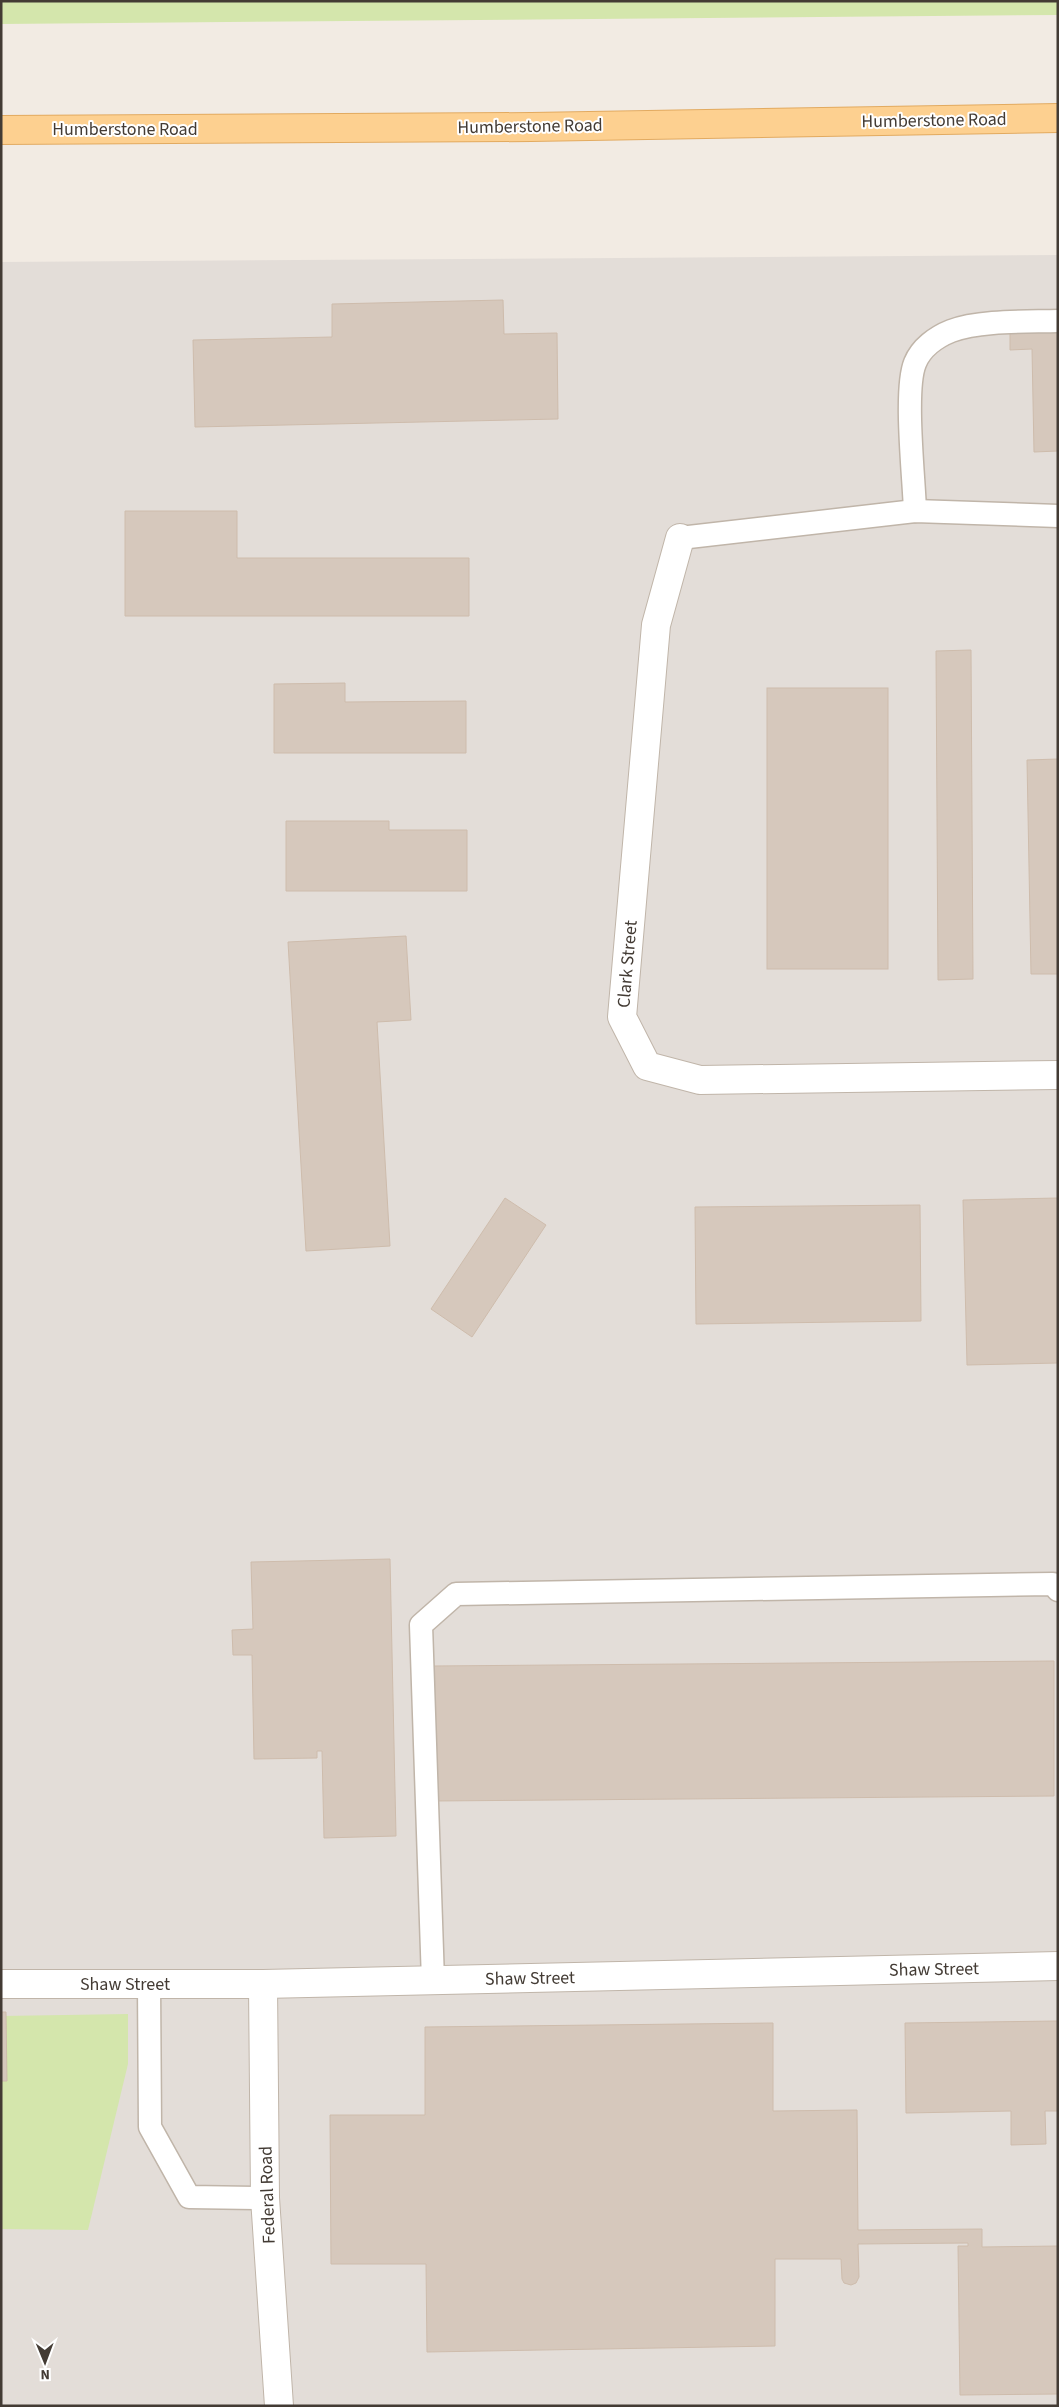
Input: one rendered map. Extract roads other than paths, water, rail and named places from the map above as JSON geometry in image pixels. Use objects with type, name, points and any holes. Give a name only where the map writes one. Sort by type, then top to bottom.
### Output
[{"type":"main road","name":"Humberstone Road","points":[[1,130],[522,127],[1058,118]]},
{"type":"street","name":"Clark Street","points":[[680,538],[656,625],[622,1017],[647,1066],[700,1080],[1058,1075]]},
{"type":"street","name":"Shaw Street","points":[[1,1984],[264,1984],[1058,1966]]},
{"type":"street","name":"Federal Road","points":[[264,1984],[265,2198],[279,2406]]},
{"type":"lane","points":[[915,511],[910,390],[914,363],[926,345],[952,331],[991,324],[1058,321]]},
{"type":"lane","points":[[680,538],[915,511],[1058,516]]},
{"type":"lane","points":[[433,1981],[421,1624],[456,1594],[1053,1584],[1058,1590]]},
{"type":"lane","points":[[148,1984],[150,2127],[190,2197],[265,2198]]}]
